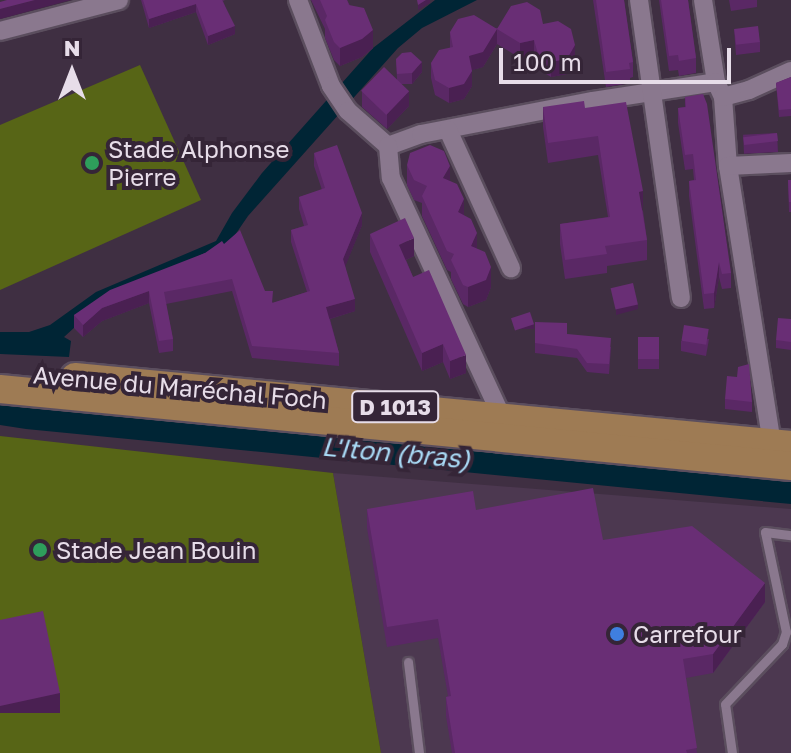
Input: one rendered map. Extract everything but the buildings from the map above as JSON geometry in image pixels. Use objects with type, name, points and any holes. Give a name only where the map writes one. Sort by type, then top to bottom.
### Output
[{"type":"main road","name":"Avenue du Maréchal Foch","points":[[0,369],[781,444]]},
{"type":"main road","name":"Avenue du Maréchal Foch","points":[[0,389],[791,466]]},
{"type":"street","points":[[0,31],[119,0]]},
{"type":"street","points":[[298,0],[331,86],[348,111],[388,146],[391,178],[502,417]]},
{"type":"street","points":[[639,0],[681,298]]},
{"type":"street","points":[[703,0],[719,89],[728,166],[781,444]]},
{"type":"street","points":[[388,146],[448,130],[652,92],[749,90],[791,71]]},
{"type":"street","points":[[448,130],[511,268]]},
{"type":"street","points":[[728,166],[791,163]]},
{"type":"lane","points":[[732,753],[725,704],[782,644],[786,632],[765,532],[791,535]]},
{"type":"lane","points":[[408,662],[419,753]]},
{"type":"shaded area","points":[[333,473],[791,509],[791,753],[381,753]]},
{"type":"green space","name":"Stade Alphonse Pierre","points":[[140,65],[201,200],[0,290],[0,125]]},
{"type":"green space","points":[[0,436],[333,473],[381,753],[0,753]]},
{"type":"water","points":[[435,0],[477,0],[422,28],[398,48],[248,216],[222,254],[87,316],[64,337],[71,341],[69,357],[0,354],[0,332],[29,332],[50,325],[96,292],[216,241],[232,213],[262,173],[373,48]]},
{"type":"water","name":"L'Iton (bras)","points":[[0,405],[791,479],[791,504],[26,429],[0,425]]},
{"type":"place","name":"Stade Alphonse Pierre","points":[[92,163]]},
{"type":"place","name":"Stade Jean Bouin","points":[[40,550]]},
{"type":"place","name":"Carrefour","points":[[617,634]]}]
